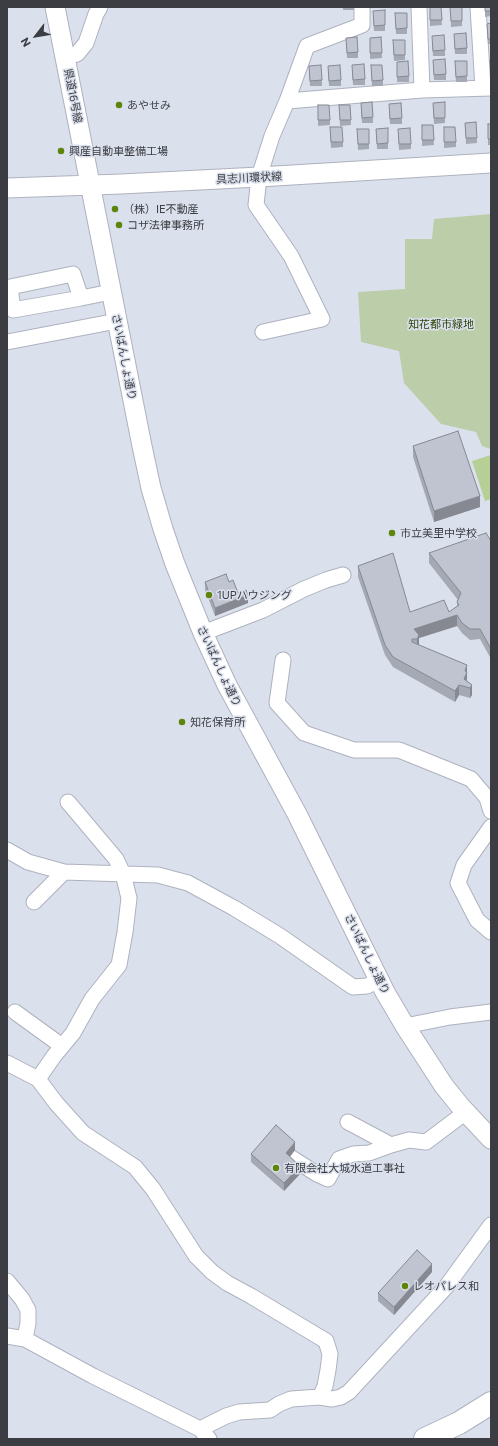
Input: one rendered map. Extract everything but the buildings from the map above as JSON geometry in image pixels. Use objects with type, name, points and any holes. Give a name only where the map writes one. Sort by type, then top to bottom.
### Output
[{"type":"highway","points":[[434,1437],[459,1424],[491,1403]]},
{"type":"main road","name":"県道16号線","points":[[55,7],[90,185]]},
{"type":"main road","name":"具志川環状線","points":[[7,188],[259,178],[491,163]]},
{"type":"main road","name":"さいばんしょ通り","points":[[90,185],[151,488],[175,564],[203,633],[227,685],[296,814],[379,980],[405,1026],[444,1086],[491,1139]]},
{"type":"street","points":[[65,57],[77,54],[86,43],[100,7]]},
{"type":"street","points":[[263,332],[322,319],[291,256],[256,205],[259,178],[272,136],[287,101],[307,46],[362,25],[362,7]]},
{"type":"street","points":[[419,7],[422,90]]},
{"type":"street","points":[[287,101],[422,90],[487,88],[478,7]]},
{"type":"street","points":[[81,298],[111,292]]},
{"type":"street","points":[[7,342],[117,321]]},
{"type":"street","points":[[203,633],[263,610],[304,589],[343,575]]},
{"type":"street","points":[[283,660],[277,703],[304,733],[354,750],[400,750],[471,779],[487,798],[491,811]]},
{"type":"street","points":[[38,1079],[73,1033],[92,999],[119,965],[125,932],[128,898],[123,874],[116,859],[68,802]]},
{"type":"street","points":[[491,827],[464,866],[458,883],[477,920],[491,932]]},
{"type":"street","points":[[7,850],[28,862],[64,872],[158,875],[188,883],[234,908],[280,936],[353,987],[367,986],[379,980]]},
{"type":"street","points":[[34,902],[64,872]]},
{"type":"street","points":[[15,1012],[62,1046]]},
{"type":"street","points":[[405,1026],[450,1017],[491,1012]]},
{"type":"street","points":[[7,1063],[38,1079],[56,1103],[83,1133],[135,1167],[153,1189],[196,1256],[212,1272],[227,1283],[252,1296],[326,1341],[329,1347],[330,1360],[325,1386],[320,1397]]},
{"type":"street","points":[[290,1157],[328,1179],[339,1159],[353,1154],[369,1153],[409,1140],[426,1142],[466,1112]]},
{"type":"street","points":[[348,1122],[391,1146]]},
{"type":"street","points":[[7,1336],[25,1339],[205,1434],[226,1416],[239,1412],[270,1410],[291,1399],[320,1397],[332,1399],[341,1397],[349,1392],[446,1287],[491,1225]]},
{"type":"street","points":[[7,1281],[22,1299],[28,1310],[28,1323],[25,1339]]},
{"type":"green space","name":"知花都市緑地","points":[[491,214],[491,449],[482,446],[476,432],[441,424],[404,383],[399,351],[361,342],[358,292],[405,289],[405,239],[432,239],[434,219]]},
{"type":"shaded area","points":[[491,455],[491,499],[485,501],[472,461]]},
{"type":"place","name":"あやせみ","points":[[119,105]]},
{"type":"place","name":"興産自動車整備工場","points":[[61,151]]},
{"type":"place","name":"（株）IE不動産","points":[[115,209]]},
{"type":"place","name":"コザ法律事務所","points":[[119,225]]},
{"type":"place","name":"市立美里中学校","points":[[392,533]]},
{"type":"place","name":"1UPハウジング","points":[[209,595]]},
{"type":"place","name":"知花保育所","points":[[182,722]]},
{"type":"place","name":"有限会社大城水道工事社","points":[[276,1168]]},
{"type":"place","name":"レオパレス和","points":[[405,1286]]}]
